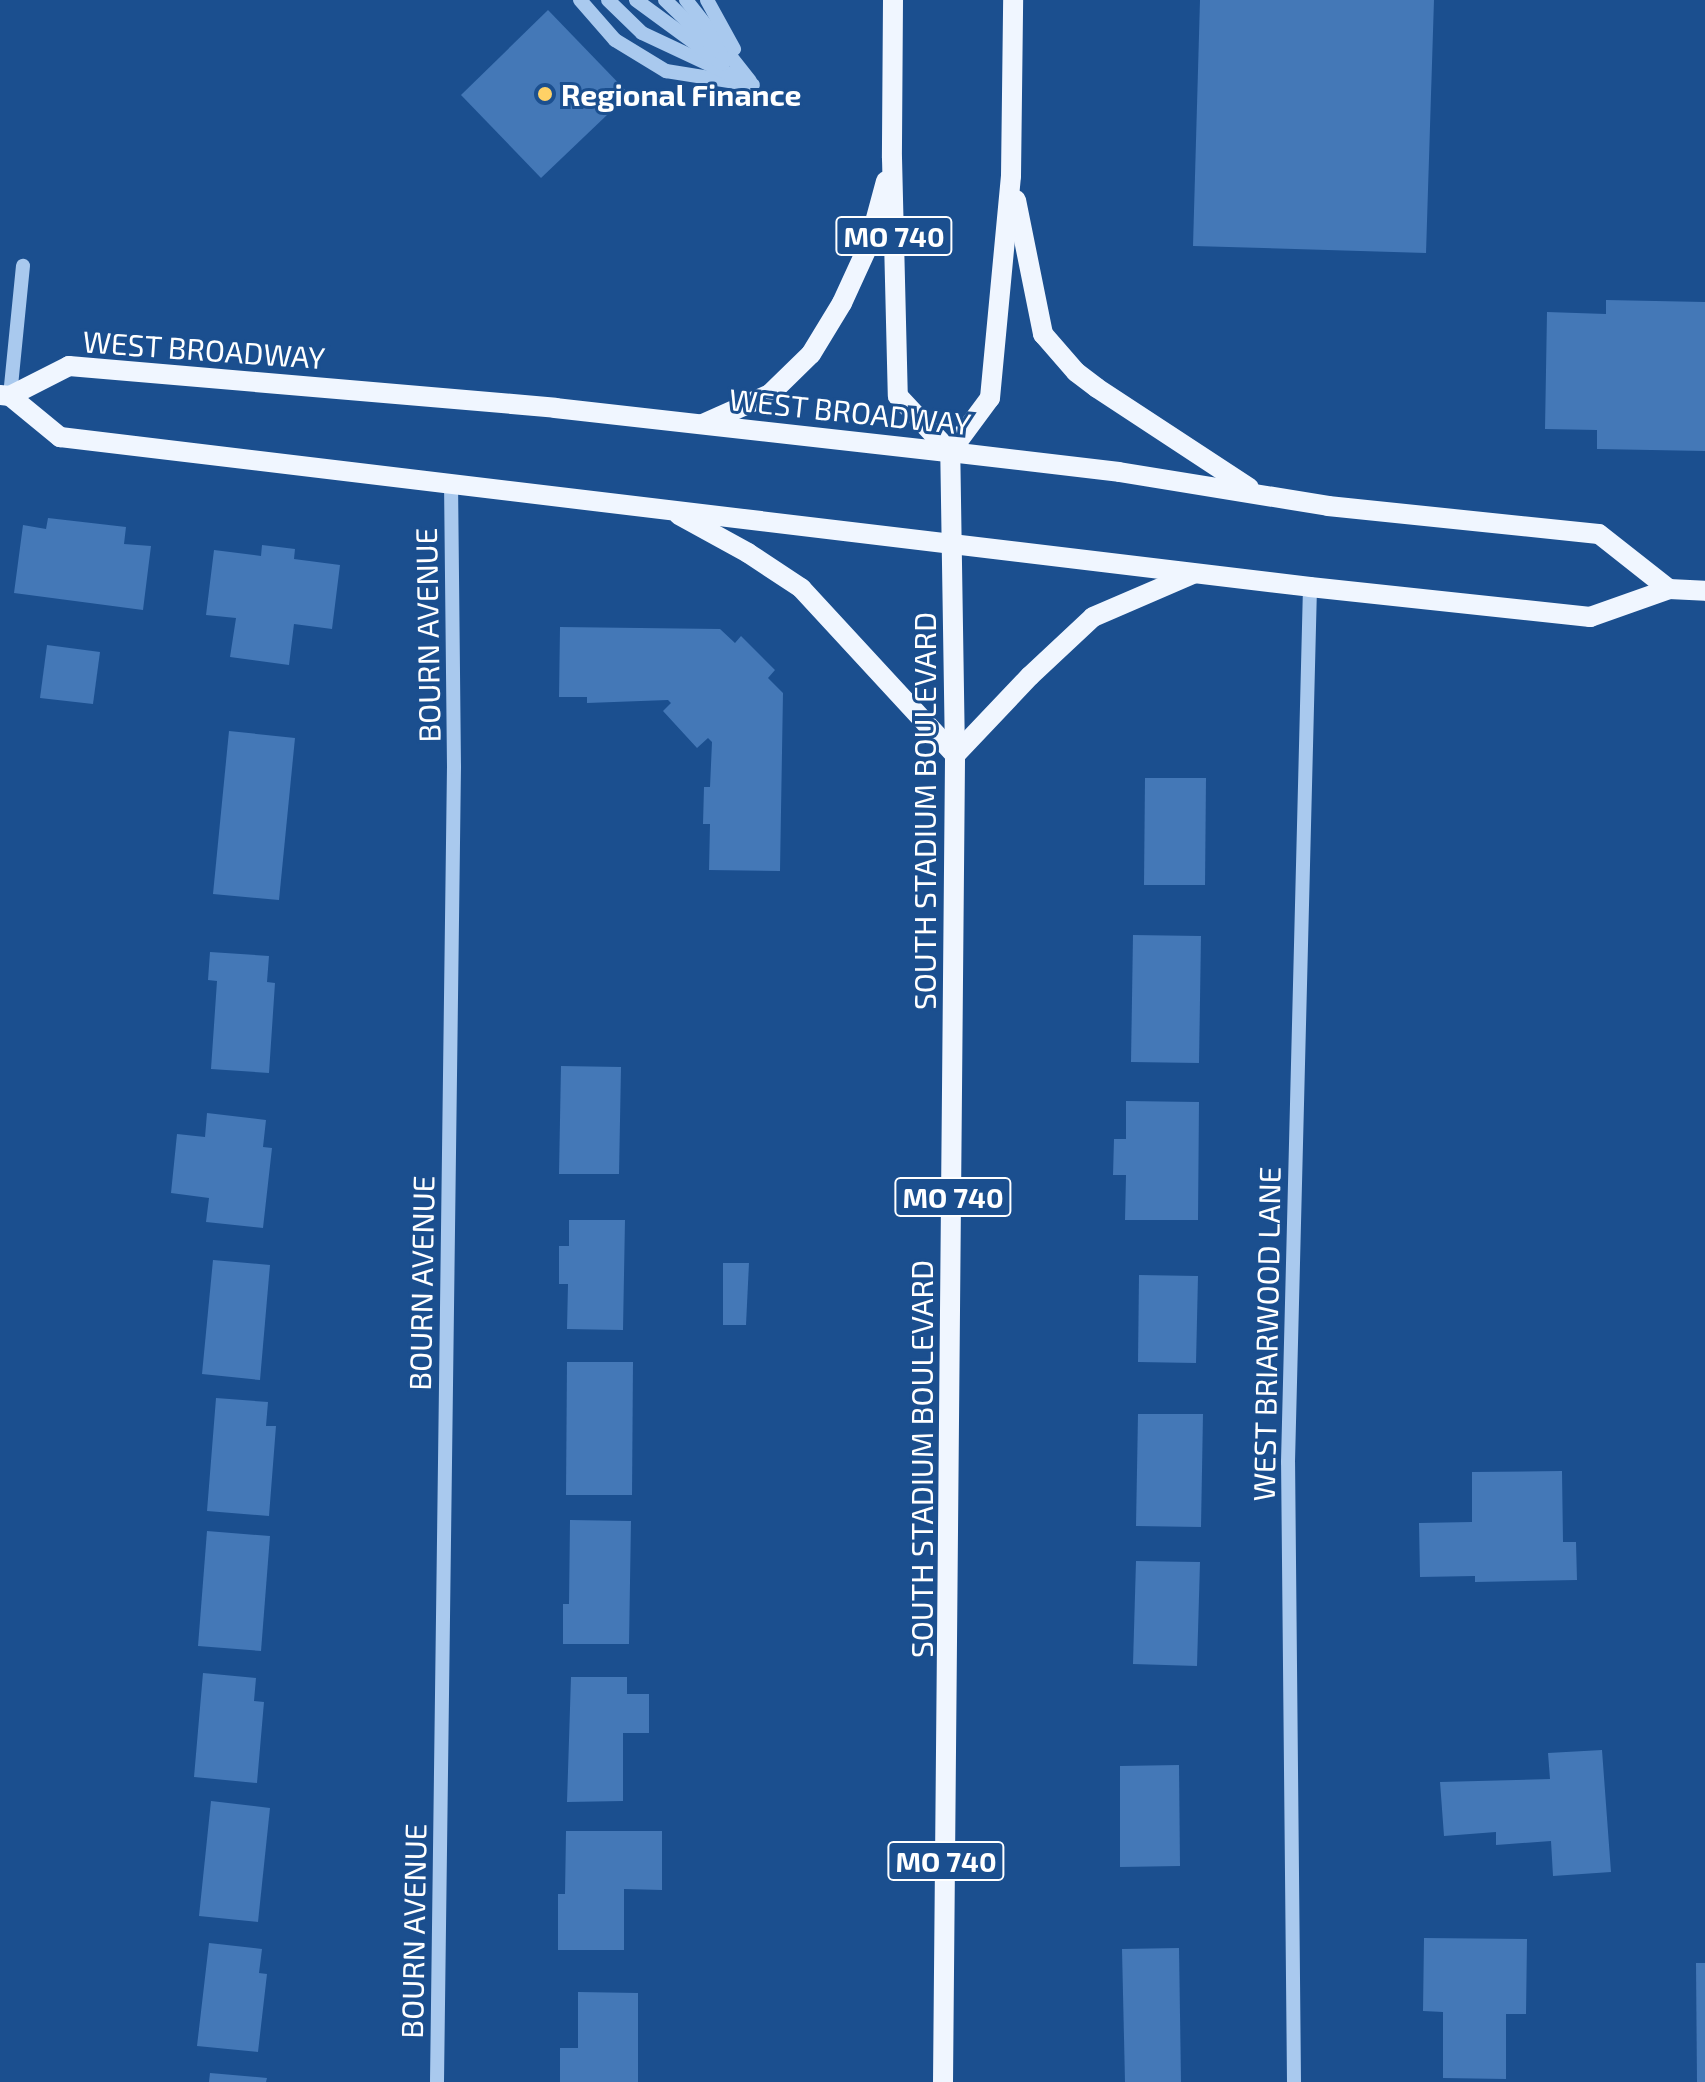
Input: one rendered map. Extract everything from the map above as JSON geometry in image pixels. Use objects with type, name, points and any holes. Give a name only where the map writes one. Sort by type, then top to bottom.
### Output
[{"type":"main road","name":"MO 740","points":[[893,0],[892,158],[898,396],[950,452]]},
{"type":"main road","points":[[950,452],[990,398],[1011,176],[1013,0]]},
{"type":"main road","points":[[701,425],[770,394],[811,354],[842,303],[869,244],[892,158]]},
{"type":"main road","points":[[1011,176],[1043,334],[1076,372],[1097,388],[1260,494]]},
{"type":"main road","name":"WEST BROADWAY","points":[[5,395],[69,366],[555,408],[950,452],[1119,472],[1328,506],[1599,534],[1669,589]]},
{"type":"main road","points":[[5,395],[60,437],[1310,587],[1590,617],[1669,589],[1705,591]]},
{"type":"main road","name":"SOUTH STADIUM BOULEVARD","points":[[943,2082],[955,755],[954,543],[950,452]]},
{"type":"main road","points":[[669,510],[748,553],[801,588],[955,755],[1030,676],[1093,617],[1194,573]]},
{"type":"street","points":[[580,0],[615,40],[666,71],[753,85]]},
{"type":"street","points":[[608,0],[642,33],[753,85]]},
{"type":"street","points":[[636,0],[753,85]]},
{"type":"street","points":[[665,0],[753,85]]},
{"type":"street","points":[[686,0],[753,85]]},
{"type":"street","points":[[707,0],[753,85]]},
{"type":"street","points":[[5,395],[23,266]]},
{"type":"street","name":"BOURN AVENUE","points":[[437,2082],[454,767],[451,484]]},
{"type":"street","name":"WEST BRIARWOOD LANE","points":[[1294,2082],[1288,1462],[1310,587]]},
{"type":"building","points":[[1200,0],[1434,0],[1426,253],[1193,246]]},
{"type":"building","points":[[548,10],[629,94],[541,178],[461,95]]},
{"type":"building","points":[[1606,300],[1705,302],[1705,451],[1597,449],[1597,430],[1545,429],[1547,312],[1606,314]]},
{"type":"building","points":[[48,518],[126,527],[124,544],[151,546],[143,610],[14,593],[23,525],[46,529]]},
{"type":"building","points":[[262,545],[295,549],[294,559],[340,565],[332,629],[294,624],[289,665],[230,657],[236,618],[206,615],[214,550],[261,556]]},
{"type":"building","points":[[560,627],[720,629],[735,643],[741,636],[775,670],[768,678],[783,693],[780,871],[709,870],[710,824],[703,824],[704,787],[710,787],[712,742],[708,738],[697,748],[663,711],[671,703],[668,700],[587,703],[587,697],[559,697]]},
{"type":"building","points":[[47,645],[100,652],[93,704],[40,698]]},
{"type":"building","points":[[229,731],[295,738],[279,900],[213,894]]},
{"type":"building","points":[[1145,778],[1206,778],[1205,885],[1144,885]]},
{"type":"building","points":[[1133,935],[1201,936],[1199,1063],[1131,1062]]},
{"type":"building","points":[[210,952],[269,956],[267,982],[275,983],[269,1073],[211,1069],[217,981],[208,980]]},
{"type":"building","points":[[561,1066],[621,1067],[619,1174],[559,1174]]},
{"type":"building","points":[[1126,1101],[1199,1102],[1198,1220],[1125,1220],[1126,1175],[1113,1175],[1114,1139],[1126,1139]]},
{"type":"building","points":[[207,1113],[266,1120],[263,1147],[272,1148],[263,1228],[206,1222],[209,1198],[171,1193],[177,1134],[205,1137]]},
{"type":"building","points":[[569,1220],[625,1220],[623,1330],[567,1329],[568,1284],[559,1284],[559,1246],[569,1246]]},
{"type":"building","points":[[213,1260],[270,1265],[260,1380],[202,1374]]},
{"type":"building","points":[[723,1263],[749,1263],[746,1325],[723,1325]]},
{"type":"building","points":[[1139,1275],[1198,1276],[1196,1363],[1138,1362]]},
{"type":"building","points":[[567,1362],[633,1362],[632,1495],[566,1495]]},
{"type":"building","points":[[216,1398],[268,1402],[266,1426],[276,1426],[269,1516],[207,1511]]},
{"type":"building","points":[[1138,1414],[1203,1414],[1201,1527],[1136,1526]]},
{"type":"building","points":[[1562,1471],[1563,1542],[1576,1542],[1577,1580],[1475,1582],[1475,1576],[1420,1577],[1419,1523],[1472,1522],[1472,1472]]},
{"type":"building","points":[[570,1520],[631,1521],[629,1644],[563,1644],[563,1604],[569,1604]]},
{"type":"building","points":[[207,1531],[270,1536],[261,1651],[198,1646]]},
{"type":"building","points":[[1136,1561],[1200,1562],[1197,1666],[1133,1664]]},
{"type":"building","points":[[203,1673],[256,1678],[254,1701],[264,1702],[257,1783],[194,1777]]},
{"type":"building","points":[[571,1677],[627,1677],[627,1694],[649,1694],[649,1733],[623,1733],[623,1801],[567,1802]]},
{"type":"building","points":[[1602,1750],[1611,1872],[1553,1876],[1551,1841],[1496,1845],[1496,1832],[1444,1836],[1440,1782],[1550,1779],[1548,1753]]},
{"type":"building","points":[[1179,1765],[1180,1866],[1120,1867],[1120,1766]]},
{"type":"building","points":[[211,1801],[270,1808],[258,1922],[199,1916]]},
{"type":"building","points":[[566,1831],[662,1831],[662,1890],[624,1889],[624,1950],[558,1950],[558,1894],[565,1894]]},
{"type":"building","points":[[1424,1938],[1527,1939],[1526,2014],[1506,2014],[1506,2079],[1443,2078],[1443,2012],[1423,2011]]},
{"type":"building","points":[[209,1943],[262,1949],[259,1973],[267,1974],[258,2052],[197,2046]]},
{"type":"building","points":[[1179,1948],[1181,2082],[1125,2082],[1122,1949]]},
{"type":"building","points":[[1696,1963],[1705,1963],[1705,2082],[1697,2082]]},
{"type":"building","points":[[578,1992],[638,1993],[638,2082],[560,2082],[560,2048],[578,2048]]},
{"type":"building","points":[[210,2073],[267,2078],[266,2082],[209,2082]]},
{"type":"place","name":"Regional Finance","points":[[545,94]]}]
